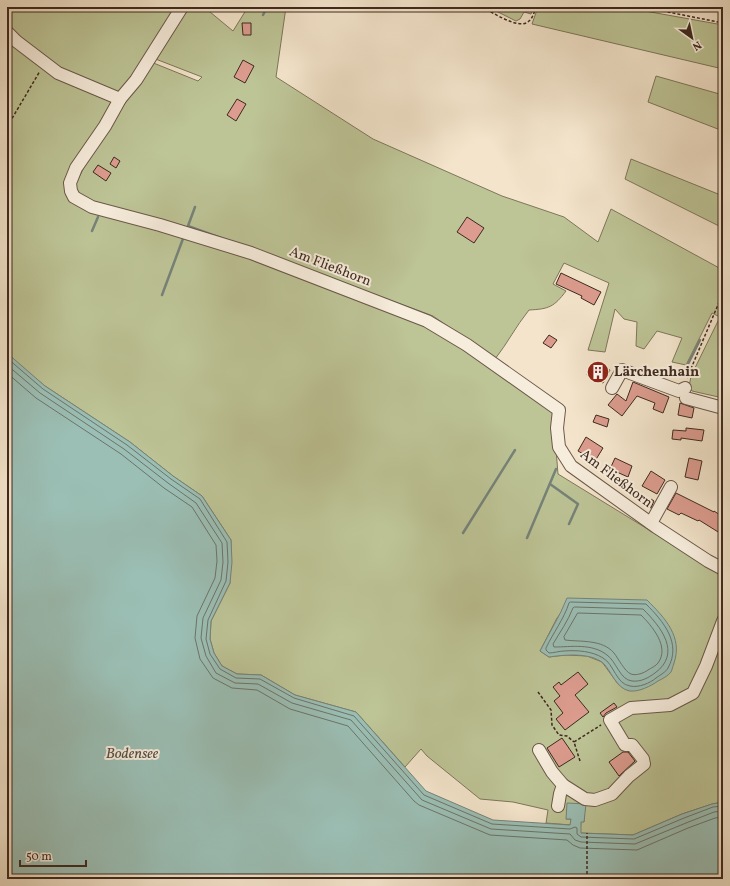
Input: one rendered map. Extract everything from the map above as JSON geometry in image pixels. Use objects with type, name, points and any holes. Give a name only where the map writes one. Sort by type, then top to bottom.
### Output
[{"type":"street","points":[[7,32],[16,41],[58,73],[120,99],[136,80],[182,7]]},
{"type":"street","name":"Am Fließhorn","points":[[120,99],[105,126],[76,168],[70,183],[70,191],[74,197],[92,207],[160,225],[251,253],[427,321],[484,356],[559,410],[556,428],[559,447],[571,466],[651,523],[708,561],[723,568]]},
{"type":"street","points":[[612,388],[622,370],[723,408]]},
{"type":"street","points":[[651,523],[671,487]]},
{"type":"street","points":[[539,750],[552,772],[563,785],[585,799],[595,800],[612,794],[629,776],[644,764],[643,759],[632,745],[625,745],[610,720],[631,708],[670,705],[693,692],[706,666],[723,620]]},
{"type":"street","points":[[558,806],[563,785]]},
{"type":"path","points":[[482,7],[515,24],[522,25],[528,22],[536,7]]},
{"type":"path","points":[[643,7],[723,22]]},
{"type":"path","points":[[7,127],[45,63]]},
{"type":"path","points":[[685,393],[688,374],[723,293]]},
{"type":"path","points":[[538,692],[551,710],[552,725],[559,735],[567,736],[574,742],[580,761]]},
{"type":"path","points":[[574,742],[610,720]]},
{"type":"path","points":[[587,833],[587,879]]},
{"type":"green space","points":[[7,7],[119,7],[124,10],[126,7],[177,7],[120,93],[57,69],[7,28]]},
{"type":"green space","points":[[184,7],[204,7],[233,31],[248,7],[286,7],[276,77],[373,139],[502,196],[564,217],[598,242],[611,209],[723,270],[723,398],[692,391],[689,387],[691,376],[720,317],[712,313],[686,365],[672,362],[682,338],[657,331],[644,349],[636,346],[637,322],[624,319],[615,309],[605,352],[588,350],[609,283],[564,263],[553,284],[566,291],[554,304],[542,309],[529,310],[495,359],[433,316],[239,244],[426,324],[553,412],[558,474],[698,560],[723,573],[723,802],[682,814],[633,835],[580,833],[581,821],[584,822],[585,804],[566,819],[571,819],[571,825],[546,823],[548,810],[513,802],[480,799],[427,756],[421,749],[405,767],[356,712],[295,695],[261,675],[237,674],[222,666],[214,653],[210,639],[211,621],[230,583],[231,540],[202,496],[173,476],[130,442],[45,386],[7,355],[7,38],[107,97],[114,106],[66,182],[90,207],[100,215],[78,194],[75,186],[85,165],[151,62],[198,81],[202,77],[153,58]],"holes":[[[562,612],[629,691],[618,684],[602,662],[587,656],[565,655],[549,657],[540,651],[557,618]]]},
{"type":"green space","points":[[488,7],[534,7],[531,14],[524,12],[520,19],[516,21]]},
{"type":"green space","points":[[538,7],[634,7],[645,11],[723,25],[723,69],[532,24]]},
{"type":"green space","points":[[656,76],[723,95],[723,131],[648,102]]},
{"type":"green space","points":[[631,159],[723,196],[723,228],[625,179]]},
{"type":"water","name":"Bodensee","points":[[7,353],[45,386],[130,442],[173,476],[202,496],[231,540],[232,562],[230,583],[211,621],[210,639],[214,653],[222,666],[237,674],[261,675],[295,695],[356,712],[426,791],[493,820],[570,825],[571,819],[566,819],[567,803],[586,804],[584,822],[581,822],[581,833],[633,835],[682,814],[723,802],[723,879],[7,879]]},
{"type":"water","points":[[567,598],[647,600],[666,621],[674,636],[676,654],[671,672],[648,687],[637,691],[630,691],[621,687],[606,666],[598,660],[591,657],[576,655],[549,657],[540,651]]},
{"type":"building","points":[[242,23],[251,23],[251,35],[243,35]]},
{"type":"building","points":[[243,60],[254,66],[245,83],[234,77]]},
{"type":"building","points":[[237,99],[246,104],[236,121],[227,115]]},
{"type":"building","points":[[114,157],[120,161],[116,168],[110,164]]},
{"type":"building","points":[[98,165],[111,173],[106,181],[93,172]]},
{"type":"building","points":[[467,217],[484,228],[474,243],[457,232]]},
{"type":"building","points":[[561,273],[601,292],[594,305],[581,298],[582,296],[556,284]]},
{"type":"building","points":[[549,335],[557,340],[551,348],[543,343]]},
{"type":"building","name":"Lärchenhain","points":[[594,362],[610,370],[603,383],[587,375]]},
{"type":"building","points":[[633,382],[669,397],[663,413],[653,409],[655,403],[637,396],[622,416],[608,405],[617,394],[626,401]]},
{"type":"building","points":[[680,403],[694,408],[692,418],[678,415]]},
{"type":"building","points":[[596,415],[609,419],[607,427],[593,422]]},
{"type":"building","points":[[686,428],[704,430],[702,441],[681,438],[681,440],[672,439],[673,430],[686,431]]},
{"type":"building","points":[[586,437],[603,448],[595,461],[578,451]]},
{"type":"building","points":[[615,458],[632,466],[628,477],[610,469]]},
{"type":"building","points":[[689,458],[702,461],[698,480],[685,477]]},
{"type":"building","points":[[651,471],[665,480],[657,494],[642,486]]},
{"type":"building","points":[[676,493],[714,511],[723,517],[723,535],[699,520],[698,521],[681,513],[679,515],[667,509]]},
{"type":"building","points":[[651,499],[654,501],[651,508],[647,506]]},
{"type":"building","points":[[578,672],[588,684],[575,695],[589,712],[565,730],[556,719],[563,713],[554,701],[560,696],[553,687],[559,682],[561,685]]},
{"type":"building","points":[[614,703],[617,707],[606,713],[603,717],[600,713]]},
{"type":"building","points":[[562,738],[575,757],[559,767],[547,748]]},
{"type":"building","points":[[623,752],[628,752],[635,761],[619,776],[609,762]]},
{"type":"waterway","points":[[263,15],[267,7]]},
{"type":"waterway","points":[[195,207],[188,226],[221,238]]},
{"type":"waterway","points":[[92,231],[98,217]]},
{"type":"waterway","points":[[162,295],[184,236]]},
{"type":"waterway","points":[[687,366],[700,340]]},
{"type":"waterway","points":[[463,533],[515,450]]},
{"type":"waterway","points":[[527,538],[556,469]]},
{"type":"waterway","points":[[550,484],[578,504],[569,524]]},
{"type":"place","name":"Lärchenhain","points":[[598,372]]}]
